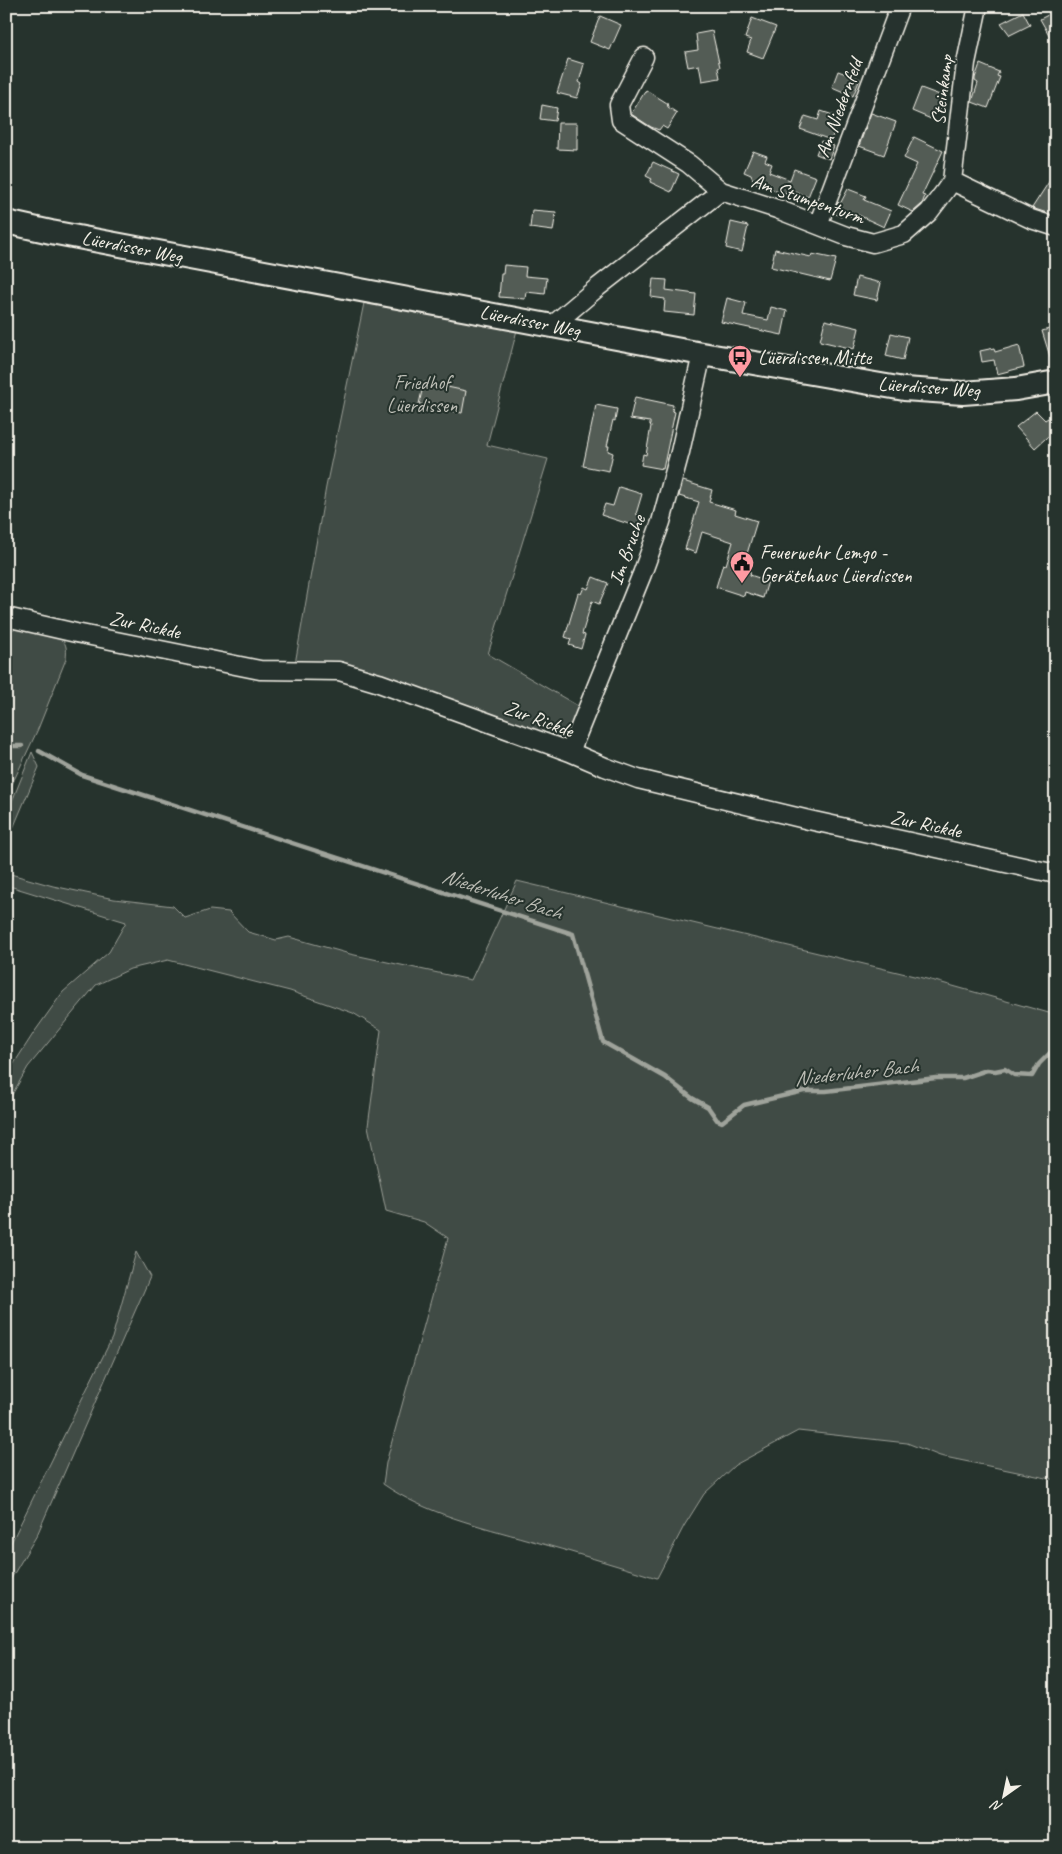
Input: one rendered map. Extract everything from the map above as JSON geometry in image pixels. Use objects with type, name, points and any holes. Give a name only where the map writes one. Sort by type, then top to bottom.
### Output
[{"type":"main road","name":"Lüerdisser Weg","points":[[6,222],[60,234],[702,354],[904,389],[963,393],[1016,389],[1056,382]]},
{"type":"street","name":"Am Niedernfeld","points":[[818,225],[900,6]]},
{"type":"street","name":"Steinkamp","points":[[952,181],[966,62],[978,6]]},
{"type":"street","name":"Am Stumpenturm","points":[[644,57],[619,104],[621,120],[689,164],[721,191],[846,236],[873,243],[904,234],[928,212],[952,181]]},
{"type":"street","points":[[952,181],[1031,219],[1056,227]]},
{"type":"street","name":"Am Stumpenturm","points":[[553,325],[598,287],[721,191]]},
{"type":"street","name":"Im Bruche","points":[[570,752],[661,522],[680,452],[702,354]]},
{"type":"street","name":"Zur Rickde","points":[[6,617],[260,670],[339,671],[379,683],[570,752],[638,779],[809,820],[1056,874]]},
{"type":"green space","name":"Friedhof Lüerdissen","points":[[364,303],[517,330],[487,445],[548,459],[488,654],[578,706],[570,732],[561,739],[551,739],[295,664],[326,487]]},
{"type":"green space","points":[[6,621],[58,635],[66,646],[66,659],[38,729],[6,797]]},
{"type":"green space","points":[[32,752],[39,767],[6,845],[6,816]]},
{"type":"green space","points":[[6,865],[7,873],[53,886],[114,899],[173,906],[185,918],[210,910],[229,912],[248,932],[276,940],[289,937],[350,954],[471,980],[517,881],[935,981],[1056,1015],[1056,1480],[940,1456],[907,1443],[798,1431],[735,1465],[704,1494],[684,1526],[657,1578],[454,1518],[400,1494],[383,1484],[386,1463],[448,1238],[424,1222],[386,1211],[368,1126],[381,1030],[353,1013],[290,991],[168,960],[130,969],[96,985],[28,1067],[6,1105],[6,1076],[33,1034],[63,992],[109,952],[126,922],[6,885]]},
{"type":"green space","points":[[136,1252],[150,1277],[37,1535],[6,1587],[6,1553],[112,1338]]},
{"type":"building","points":[[1056,11],[1056,47],[1040,19]]},
{"type":"building","points":[[1023,12],[1030,25],[1010,35],[1001,23]]},
{"type":"building","points":[[600,16],[621,25],[610,50],[590,42]]},
{"type":"building","points":[[752,18],[776,27],[763,58],[747,52],[751,40],[745,38]]},
{"type":"building","points":[[712,31],[720,67],[718,68],[720,78],[702,81],[699,65],[688,67],[685,52],[698,50],[696,34]]},
{"type":"building","points":[[568,59],[584,64],[579,82],[582,84],[577,98],[557,93]]},
{"type":"building","points":[[980,64],[999,72],[997,76],[1000,77],[988,108],[972,102],[978,83],[975,81],[975,78]]},
{"type":"building","points":[[838,71],[860,79],[853,96],[832,87]]},
{"type":"building","points":[[921,88],[945,97],[939,113],[934,111],[931,119],[912,111]]},
{"type":"building","points":[[646,90],[667,103],[668,107],[677,113],[667,129],[662,126],[659,130],[651,127],[631,114]]},
{"type":"building","points":[[542,105],[557,108],[555,121],[540,119]]},
{"type":"building","points":[[821,111],[839,117],[831,140],[800,129],[805,116],[818,120]]},
{"type":"building","points":[[871,113],[896,122],[884,155],[859,146]]},
{"type":"building","points":[[558,123],[577,123],[577,150],[557,149]]},
{"type":"building","points":[[914,137],[943,151],[922,195],[925,196],[922,204],[913,212],[898,205],[917,164],[904,158]]},
{"type":"building","points":[[821,141],[834,146],[829,159],[816,154]]},
{"type":"building","points":[[753,151],[767,156],[765,161],[772,164],[769,172],[790,180],[794,169],[816,177],[808,197],[787,189],[785,195],[754,182],[751,175],[744,172]]},
{"type":"building","points":[[653,162],[679,174],[671,192],[650,182],[652,179],[646,176]]},
{"type":"building","points":[[1056,171],[1056,216],[1032,208]]},
{"type":"building","points":[[848,189],[866,196],[864,200],[891,211],[884,227],[856,214],[854,218],[843,212],[841,217],[834,213],[838,202],[840,204]]},
{"type":"building","points":[[532,210],[556,212],[553,231],[530,228]]},
{"type":"building","points":[[731,222],[748,226],[742,252],[726,248]]},
{"type":"building","points":[[775,249],[811,257],[812,254],[836,259],[830,281],[771,267]]},
{"type":"building","points":[[504,265],[526,267],[525,276],[547,278],[545,294],[526,292],[525,299],[499,297],[501,274],[503,274]]},
{"type":"building","points":[[857,277],[881,283],[877,300],[853,295]]},
{"type":"building","points":[[653,279],[667,280],[666,290],[696,294],[694,315],[664,312],[665,299],[651,297]]},
{"type":"building","points":[[727,298],[746,303],[743,315],[768,320],[771,307],[787,311],[782,335],[721,322]]},
{"type":"building","points":[[825,320],[859,328],[854,349],[820,341]]},
{"type":"building","points":[[1056,327],[1056,365],[1053,366],[1042,331]]},
{"type":"building","points":[[891,333],[908,337],[903,360],[886,356]]},
{"type":"building","points":[[1019,345],[1024,367],[997,374],[994,360],[982,362],[980,351],[994,348],[995,352]]},
{"type":"building","points":[[424,382],[466,391],[462,413],[419,404]]},
{"type":"building","points":[[635,397],[673,405],[672,411],[675,412],[663,469],[641,465],[643,454],[646,455],[651,426],[650,422],[630,419]]},
{"type":"building","points":[[596,405],[617,409],[607,446],[609,446],[608,451],[613,453],[609,471],[583,466]]},
{"type":"building","points":[[1036,411],[1045,420],[1048,418],[1056,429],[1035,448],[1016,427]]},
{"type":"building","points":[[683,481],[712,490],[709,502],[736,510],[735,514],[757,521],[742,570],[751,572],[750,575],[768,581],[763,598],[745,592],[744,596],[716,587],[723,564],[726,565],[733,542],[702,532],[696,553],[685,549],[699,502],[679,496]]},
{"type":"building","points":[[619,487],[642,494],[636,514],[642,516],[638,527],[601,515],[605,504],[613,506]]},
{"type":"building","points":[[593,577],[608,583],[599,604],[592,601],[582,634],[585,635],[581,649],[569,645],[571,639],[565,637],[578,593],[581,594],[584,587],[588,589]]},
{"type":"waterway","points":[[6,746],[22,746]]},
{"type":"waterway","name":"Niederluher Bach","points":[[39,751],[82,775],[573,934],[603,1042],[665,1077],[692,1098],[708,1107],[717,1120],[722,1122],[744,1105],[804,1091],[826,1091],[936,1078],[963,1078],[987,1070],[1005,1069],[1014,1075],[1032,1076],[1039,1064],[1056,1047]]},
{"type":"place","name":"Lüerdissen Mitte","points":[[740,378]]},
{"type":"place","name":"Feuerwehr Lemgo - Gerätehaus Lüerdissen","points":[[742,584]]}]
